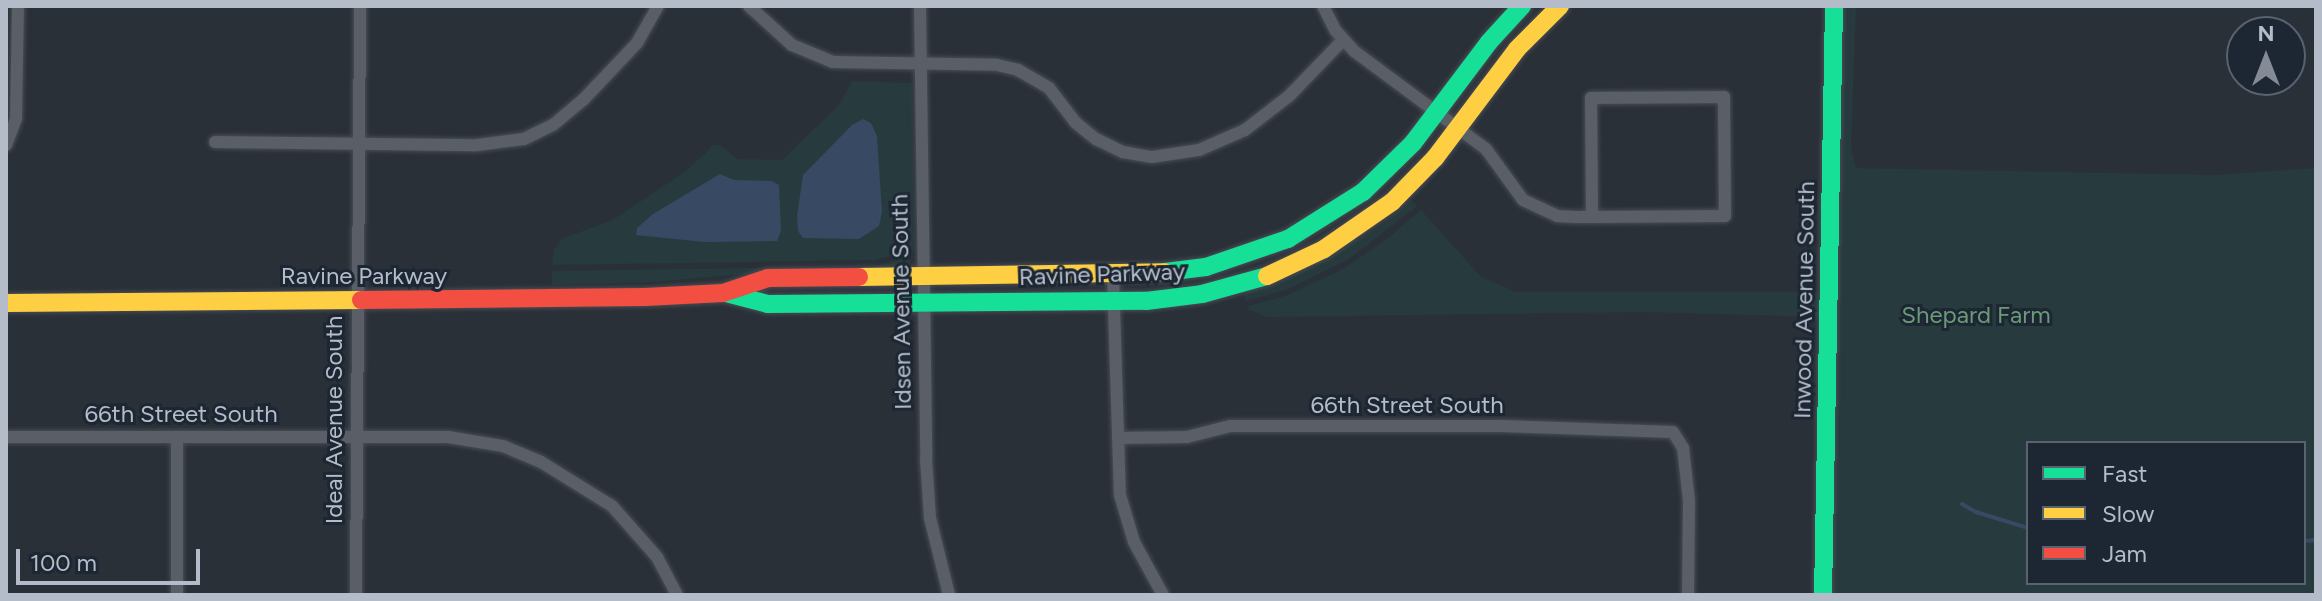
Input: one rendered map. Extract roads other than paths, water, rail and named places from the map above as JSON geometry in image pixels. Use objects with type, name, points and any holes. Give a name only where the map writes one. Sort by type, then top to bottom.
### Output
[{"type":"street","points":[[6,145],[16,119],[18,6]]},
{"type":"street","name":"Ideal Avenue South","points":[[356,595],[360,6]]},
{"type":"street","points":[[215,142],[491,144],[536,135],[568,114],[605,77],[637,43],[658,6]]},
{"type":"street","points":[[749,6],[788,42],[824,60],[863,65],[1014,68],[1046,85],[1076,123],[1096,139],[1129,154],[1162,157],[1211,145],[1253,125],[1289,96],[1343,40]]},
{"type":"street","name":"Idsen Avenue South","points":[[920,6],[922,302],[930,518],[949,595]]},
{"type":"street","points":[[1323,6],[1343,40],[1368,63],[1488,151],[1513,190],[1527,203],[1557,216],[1592,217],[1725,216],[1724,97],[1591,98],[1592,217]]},
{"type":"street","name":"Ravine Parkway","points":[[6,303],[645,297],[723,293],[768,278],[1113,275],[1206,267],[1297,235],[1372,185],[1437,114],[1489,42],[1522,6]]},
{"type":"street","name":"Ravine Parkway","points":[[723,293],[768,304],[1170,299],[1214,292],[1292,266],[1341,239],[1386,207],[1423,171],[1510,57],[1560,6]]},
{"type":"street","name":"Inwood Avenue South","points":[[1823,595],[1834,6]]},
{"type":"street","points":[[1113,275],[1120,495],[1134,542],[1163,595]]},
{"type":"street","name":"66th Street South","points":[[1118,438],[1187,437],[1230,426],[1656,429],[1673,432],[1681,440],[1689,501],[1688,595]]},
{"type":"street","name":"66th Street South","points":[[6,437],[356,435],[472,439],[503,446],[541,462],[612,506],[657,557],[677,595]]},
{"type":"street","points":[[177,437],[177,595]]},
{"type":"water","points":[[863,119],[871,123],[877,136],[882,212],[879,226],[859,239],[803,238],[798,231],[797,216],[803,175],[852,125]]},
{"type":"water","points":[[720,174],[734,180],[772,181],[779,185],[781,231],[777,241],[704,242],[636,235],[637,228],[653,214]]},
{"type":"waterway","points":[[1962,504],[1976,512],[2026,527]]},
{"type":"waterway","points":[[2306,541],[2316,540]]},
{"type":"park label","name":"Shepard Farm","points":[[1976,315]]}]
